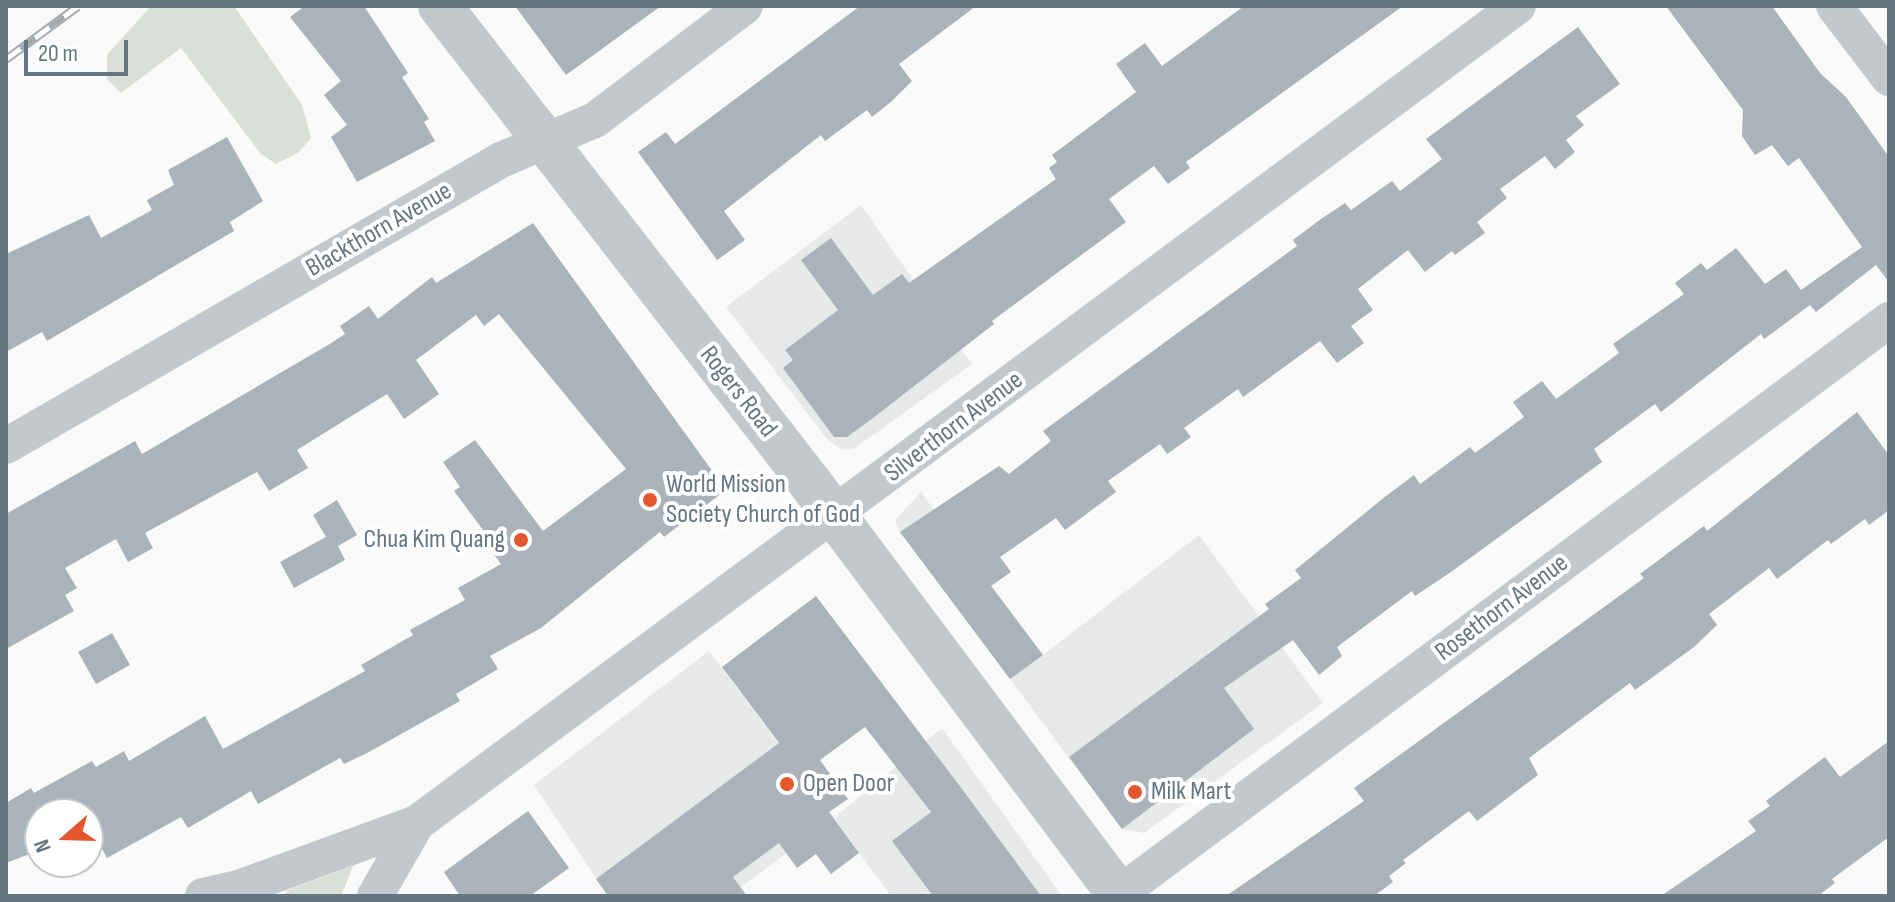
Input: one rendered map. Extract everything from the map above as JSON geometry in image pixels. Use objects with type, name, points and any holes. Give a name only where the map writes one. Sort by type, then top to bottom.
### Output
[{"type":"street","name":"Rogers Road","points":[[440,6],[834,516],[1118,895]]},
{"type":"street","name":"Blackthorn Avenue","points":[[6,446],[501,160],[595,120],[745,6]]},
{"type":"street","name":"Silverthorn Avenue","points":[[375,896],[417,823],[1518,6]]},
{"type":"street","points":[[1834,6],[1889,78]]},
{"type":"street","name":"Rosethorn Avenue","points":[[1118,895],[1889,320]]},
{"type":"street","points":[[203,896],[244,892],[417,823]]},
{"type":"shaded area","points":[[151,6],[234,6],[302,105],[311,138],[299,152],[276,164],[261,154],[181,48],[121,93],[107,79],[107,55]]},
{"type":"shaded area","points":[[861,205],[972,364],[855,448],[842,450],[827,439],[726,307]]},
{"type":"shaded area","points":[[921,492],[1043,655],[1199,535],[1323,703],[1144,833],[1122,829],[900,532],[895,520]]},
{"type":"shaded area","points":[[709,651],[834,818],[729,896],[608,896],[534,785]]},
{"type":"shaded area","points":[[942,728],[1062,896],[891,896],[834,818]]},
{"type":"shaded area","points":[[353,866],[341,896],[284,896],[288,890]]},
{"type":"building","points":[[305,6],[364,6],[408,73],[402,77],[429,119],[424,122],[435,141],[357,182],[331,137],[347,125],[324,95],[341,81],[290,17]]},
{"type":"building","points":[[515,6],[661,6],[566,75]]},
{"type":"building","points":[[860,6],[976,6],[899,64],[912,81],[892,101],[872,117],[867,110],[825,141],[821,135],[724,211],[745,240],[717,260],[638,152],[666,132],[675,144]]},
{"type":"building","points":[[1244,6],[1403,6],[1186,162],[1190,168],[1168,184],[1154,166],[1109,199],[1126,222],[992,321],[994,324],[873,418],[847,437],[834,437],[783,368],[793,360],[785,350],[838,310],[801,260],[831,238],[873,295],[902,274],[909,283],[1056,179],[1049,168],[1057,162],[1052,155],[1136,92],[1116,64],[1145,43],[1162,66]]},
{"type":"building","points":[[1666,6],[1772,6],[1820,73],[1846,97],[1889,157],[1889,282],[1876,265],[1816,312],[1810,305],[1764,339],[1761,334],[1661,412],[1655,404],[1594,449],[1602,462],[1451,572],[1415,596],[1412,591],[1337,647],[1342,656],[1319,675],[1293,640],[1224,688],[1254,729],[1122,829],[1069,757],[1269,609],[1265,604],[1301,578],[1295,570],[1386,496],[1414,475],[1420,484],[1470,447],[1475,453],[1524,417],[1513,402],[1542,381],[1556,399],[1619,353],[1613,344],[1684,294],[1675,283],[1701,263],[1707,270],[1736,248],[1765,284],[1786,269],[1801,290],[1862,247],[1799,158],[1788,166],[1772,145],[1755,155],[1742,136],[1743,110]]},
{"type":"building","points":[[1578,27],[1620,84],[1576,116],[1584,125],[1566,140],[1575,152],[1555,169],[1545,156],[1500,189],[1507,198],[1477,222],[1485,233],[1455,255],[1452,251],[1425,272],[1408,250],[1358,289],[1373,310],[1351,326],[1364,343],[1337,363],[1320,341],[1243,397],[1238,389],[1184,428],[1191,437],[1167,454],[1160,444],[1108,481],[1116,492],[1065,530],[1056,518],[1000,557],[1011,572],[991,586],[1043,655],[1010,679],[900,532],[999,466],[1009,474],[1051,441],[1043,431],[1297,246],[1293,240],[1321,219],[1345,203],[1351,210],[1392,181],[1400,191],[1442,159],[1426,139]]},
{"type":"building","points":[[227,137],[263,201],[230,222],[234,231],[47,341],[42,332],[6,352],[6,254],[89,215],[101,238],[152,210],[147,200],[174,185],[168,170]]},
{"type":"building","points":[[533,223],[726,490],[664,537],[660,532],[541,628],[490,656],[498,669],[456,694],[460,701],[369,752],[344,764],[340,758],[258,804],[251,791],[188,828],[181,817],[107,858],[104,853],[104,798],[24,798],[24,856],[6,863],[6,803],[31,788],[34,793],[92,761],[96,767],[124,751],[129,761],[205,716],[223,749],[365,671],[361,665],[413,635],[410,630],[465,600],[458,588],[501,564],[493,553],[498,550],[454,491],[460,487],[443,462],[475,440],[543,531],[626,469],[499,314],[484,326],[476,315],[416,360],[439,394],[404,419],[387,394],[297,450],[308,468],[269,491],[257,472],[145,533],[153,548],[128,562],[116,539],[65,568],[77,588],[65,595],[74,611],[6,649],[6,514],[135,441],[142,454],[345,334],[340,326],[369,306],[378,319],[432,277],[436,283]]},
{"type":"building","points":[[1857,412],[1889,455],[1889,510],[1869,525],[1865,519],[1831,544],[1828,540],[1777,579],[1769,568],[1709,614],[1717,625],[1694,647],[1635,690],[1630,683],[1529,758],[1538,775],[1477,821],[1469,811],[1403,860],[1406,863],[1389,876],[1393,882],[1374,896],[1226,896],[1364,801],[1354,788],[1644,578],[1640,574],[1704,526],[1707,531]]},
{"type":"building","points":[[337,500],[357,535],[338,546],[345,560],[294,588],[280,562],[326,537],[313,515]]},
{"type":"building","points":[[816,596],[1041,896],[933,896],[892,841],[931,812],[865,727],[820,760],[848,799],[829,812],[859,853],[831,874],[816,854],[797,868],[779,843],[733,877],[747,896],[608,896],[596,879],[779,743],[722,667]]},
{"type":"building","points":[[112,633],[130,665],[96,684],[78,652]]},
{"type":"building","points":[[1889,741],[1889,837],[1832,879],[1835,883],[1818,896],[1661,896],[1756,831],[1748,821],[1770,806],[1766,801],[1825,757],[1840,777]]},
{"type":"building","points":[[528,811],[569,868],[530,896],[460,896],[444,872]]},
{"type":"railway","points":[[6,59],[78,6]]},
{"type":"place","name":"World Mission Society Church of God","points":[[650,500]]},
{"type":"place","name":"Chua Kim Quang","points":[[521,540]]},
{"type":"place","name":"Open Door","points":[[787,784]]},
{"type":"place","name":"Milk Mart","points":[[1135,792]]}]
